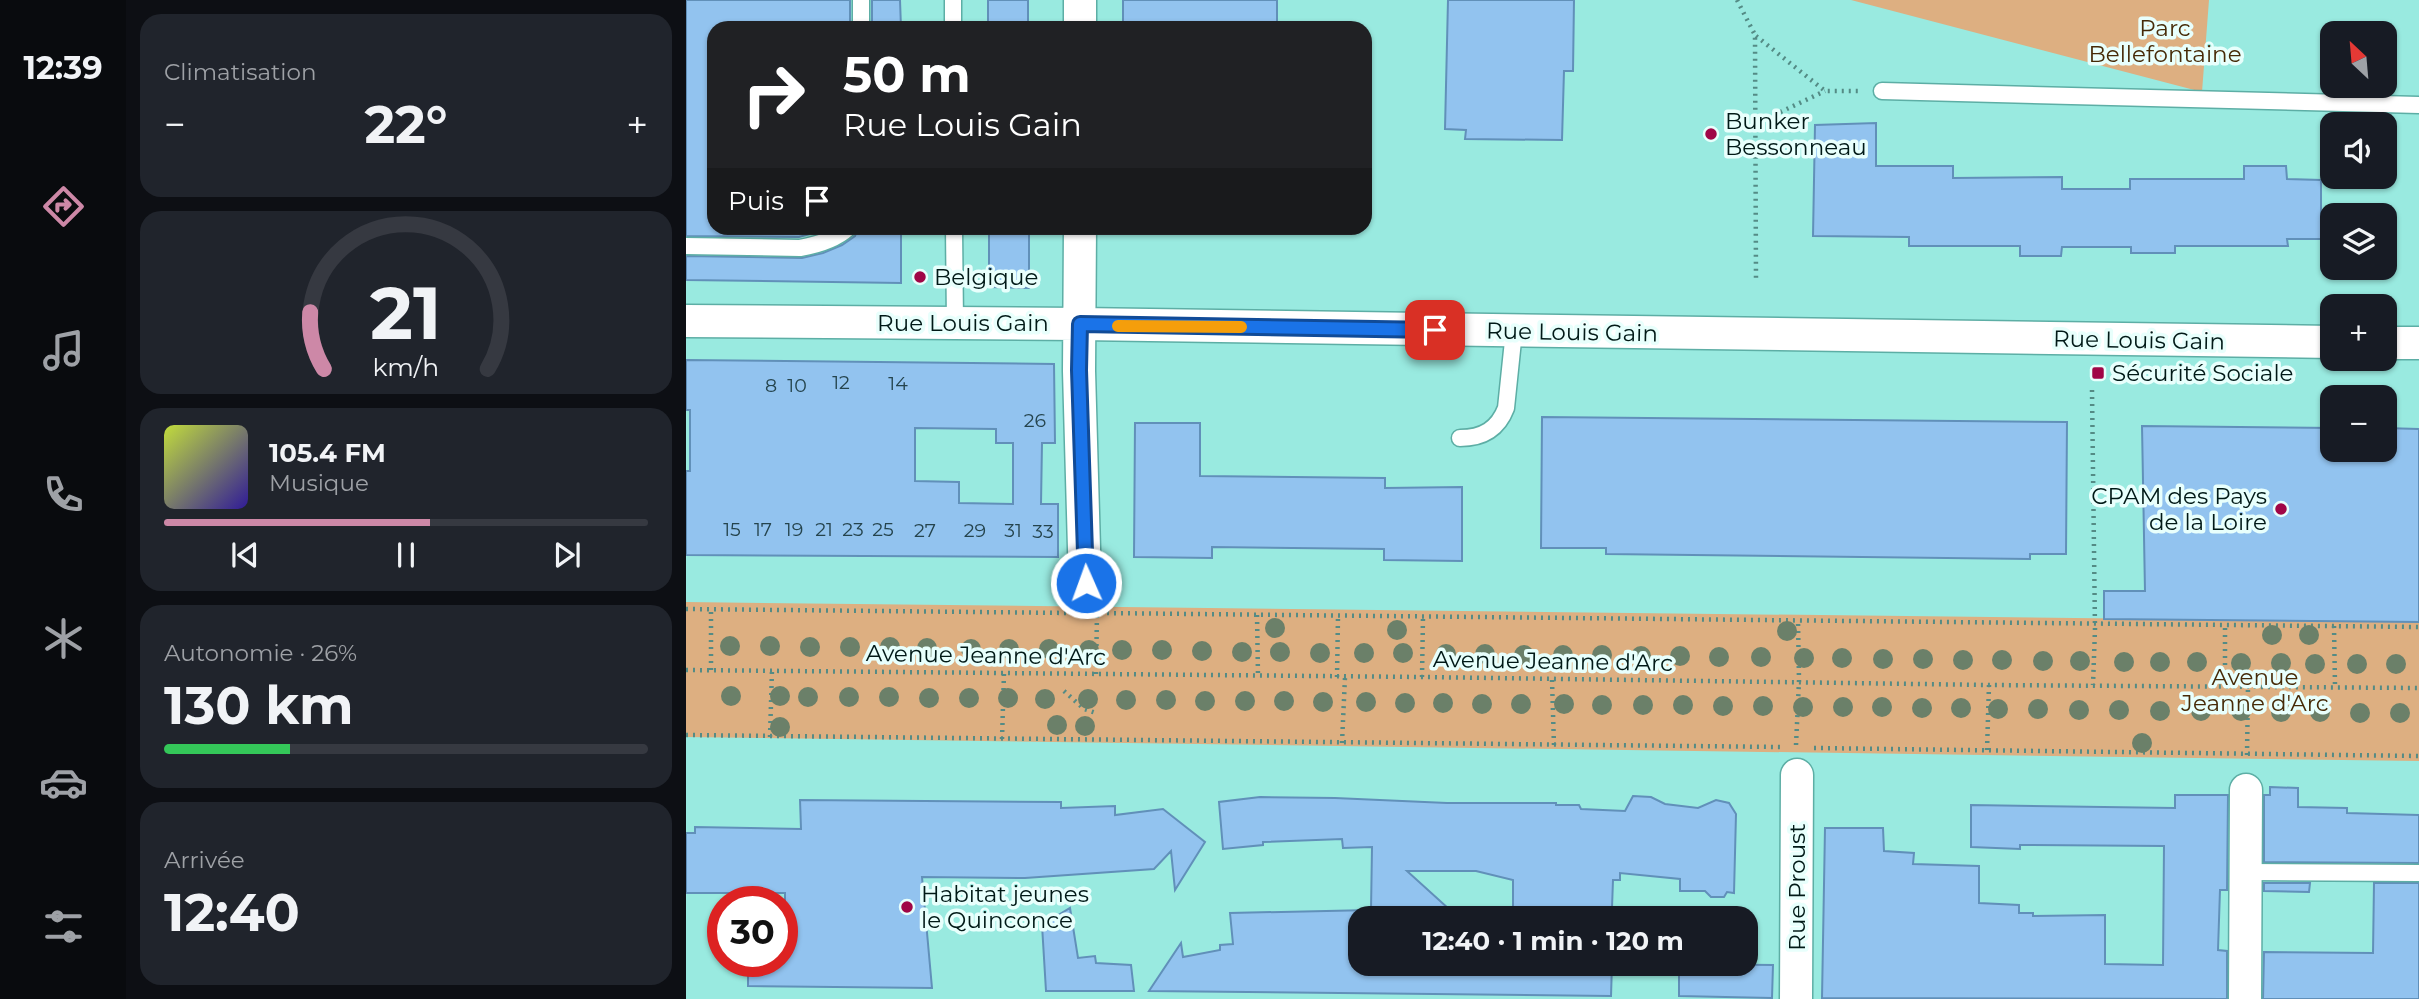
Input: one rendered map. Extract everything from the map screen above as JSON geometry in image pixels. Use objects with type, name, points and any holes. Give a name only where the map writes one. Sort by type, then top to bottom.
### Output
[{"type":"street","points":[[1080,0],[1080,21]]},
{"type":"street","points":[[1080,235],[1079,370],[1086,598]]},
{"type":"street","name":"Rue Louis Gain","points":[[686,321],[2320,342]]},
{"type":"street","points":[[2397,343],[2419,343]]},
{"type":"street","name":"Rue Proust","points":[[1796,761],[1796,999]]},
{"type":"street","points":[[2245,999],[2246,790]]},
{"type":"lane","points":[[861,0],[861,21]]},
{"type":"lane","points":[[953,0],[953,21]]},
{"type":"lane","points":[[1882,91],[2419,105]]},
{"type":"lane","points":[[686,246],[814,246],[838,235]]},
{"type":"lane","points":[[954,235],[955,323]]},
{"type":"lane","points":[[1460,438],[1484,435],[1502,419],[1506,408],[1514,331]]},
{"type":"lane","points":[[2247,872],[2419,873]]},
{"type":"path","points":[[1737,0],[1755,35],[1825,91]]},
{"type":"path","points":[[1755,35],[1756,281]]},
{"type":"path","points":[[1755,124],[1825,91],[1882,91]]},
{"type":"path","points":[[2092,390],[2095,624],[2093,685]]},
{"type":"path","points":[[1086,598],[1097,613],[1096,674]]},
{"type":"path","points":[[686,609],[1074,613]]},
{"type":"path","points":[[710,670],[711,609]]},
{"type":"path","points":[[1097,613],[2419,627]]},
{"type":"path","points":[[1257,615],[1258,676]]},
{"type":"path","points":[[1337,677],[1338,616]]},
{"type":"path","points":[[1422,677],[1423,617]]},
{"type":"path","points":[[1796,761],[1798,620]]},
{"type":"path","points":[[2225,625],[2225,686]]},
{"type":"path","points":[[2334,626],[2335,686]]},
{"type":"path","name":"Avenue Jeanne d'Arc","points":[[686,670],[2419,688]]},
{"type":"path","points":[[770,737],[772,670]]},
{"type":"path","points":[[1002,739],[1004,673]]},
{"type":"path","points":[[1342,743],[1345,677]]},
{"type":"path","points":[[1552,680],[1554,746]]},
{"type":"path","points":[[1987,750],[1989,685]]},
{"type":"path","points":[[2247,754],[2248,686]]},
{"type":"path","points":[[1064,691],[1084,709],[1096,713]]},
{"type":"path","points":[[686,735],[1554,746],[1796,761],[1987,750],[2419,756]]},
{"type":"green space","name":"Parc Bellefontaine","points":[[1851,0],[2209,0],[2202,92]]},
{"type":"green space","name":"Avenue Jeanne d'Arc","points":[[686,602],[2419,622],[2419,761],[686,737]]},
{"type":"building","points":[[686,0],[850,0],[850,21],[707,21],[707,235],[806,235],[686,236]]},
{"type":"building","points":[[872,0],[900,0],[901,21],[872,21]]},
{"type":"building","points":[[988,0],[1028,0],[1028,21],[988,21]]},
{"type":"building","points":[[1123,0],[1277,0],[1277,21],[1123,21]]},
{"type":"building","points":[[1448,0],[1574,0],[1573,71],[1564,71],[1562,140],[1465,139],[1466,130],[1445,129]]},
{"type":"building","points":[[1876,123],[1876,166],[1953,166],[1953,178],[2062,177],[2062,189],[2130,189],[2130,179],[2244,179],[2244,166],[2286,166],[2287,179],[2320,180],[2320,239],[2287,239],[2288,246],[2175,246],[2175,253],[2131,253],[2131,247],[2062,247],[2061,256],[2020,256],[2020,246],[1909,246],[1909,237],[1813,236],[1815,125]]},
{"type":"building","points":[[901,235],[901,283],[686,280],[686,256],[802,258],[823,253],[855,236]]},
{"type":"building","points":[[989,235],[1029,235],[1029,288],[989,287]]},
{"type":"building","points":[[686,360],[1054,364],[1055,443],[1042,443],[1041,504],[1058,504],[1058,557],[686,555],[686,471],[690,471],[690,410],[686,410]],"holes":[[[915,428],[996,429],[996,443],[1013,443],[1013,504],[959,503],[959,482],[915,481]]]},
{"type":"building","points":[[1542,417],[2067,422],[2066,554],[2030,554],[2030,559],[1606,554],[1606,548],[1541,548]]},
{"type":"building","points":[[1135,423],[1200,423],[1200,476],[1385,478],[1385,488],[1462,487],[1462,561],[1384,560],[1384,549],[1212,547],[1212,558],[1134,557]]},
{"type":"building","name":"CPAM des Pays de la Loire","points":[[2142,426],[2320,428],[2320,462],[2397,462],[2397,428],[2419,429],[2419,622],[2104,619],[2104,591],[2145,591]]},
{"type":"building","points":[[2270,787],[2298,788],[2298,807],[2347,808],[2347,813],[2419,815],[2419,863],[2264,862],[2264,795],[2270,795]]},
{"type":"building","points":[[2175,795],[2228,795],[2227,890],[2220,890],[2218,950],[2227,951],[2227,999],[1822,998],[1825,828],[1883,828],[1884,851],[1914,853],[1913,864],[1979,866],[1979,903],[2019,905],[2019,913],[2033,913],[2033,916],[2105,915],[2105,964],[2163,965],[2164,846],[2020,845],[2020,849],[1971,847],[1971,805],[2175,808]]},
{"type":"building","points":[[1633,796],[1651,797],[1665,804],[1698,808],[1716,800],[1729,803],[1736,814],[1734,893],[1727,892],[1724,897],[1711,897],[1705,891],[1680,891],[1680,879],[1620,873],[1620,880],[1613,880],[1612,906],[1513,906],[1513,880],[1476,871],[1407,871],[1446,906],[1371,906],[1372,847],[1343,848],[1342,839],[1263,842],[1263,845],[1223,849],[1219,802],[1260,797],[1335,798],[1447,803],[1556,803],[1579,805],[1581,809],[1625,811]]},
{"type":"building","points":[[800,800],[1061,802],[1061,808],[1115,806],[1115,815],[1163,809],[1205,842],[1175,890],[1171,851],[1154,869],[1025,878],[922,877],[932,988],[748,986],[748,977],[798,977],[798,886],[707,886],[707,893],[686,893],[686,833],[695,833],[695,827],[801,829]]},
{"type":"building","points":[[2264,883],[2310,883],[2309,892],[2264,891]]},
{"type":"building","points":[[2374,883],[2419,883],[2419,999],[2263,999],[2264,952],[2373,953]]},
{"type":"building","points":[[1070,908],[1078,958],[1095,956],[1096,963],[1131,965],[1134,991],[1046,991],[1042,925]]},
{"type":"building","points":[[1348,910],[1348,976],[1612,976],[1611,996],[1149,991],[1181,943],[1183,957],[1220,950],[1220,945],[1233,944],[1230,913]]},
{"type":"building","points":[[1758,965],[1773,965],[1772,998],[1679,996],[1679,976],[1758,976]]},
{"type":"slow traffic","points":[[1118,326],[1241,327]]},
{"type":"place","name":"Bunker Bessonneau","points":[[1711,134]]},
{"type":"place","name":"Belgique","points":[[920,277]]},
{"type":"place","name":"Sécurité Sociale","points":[[2098,373]]},
{"type":"place","name":"CPAM des Pays de la Loire","points":[[2281,509]]},
{"type":"place","name":"Habitat jeunes le Quinconce","points":[[907,907]]},
{"type":"route","points":[[1086,583],[1080,324],[1435,330]]}]
